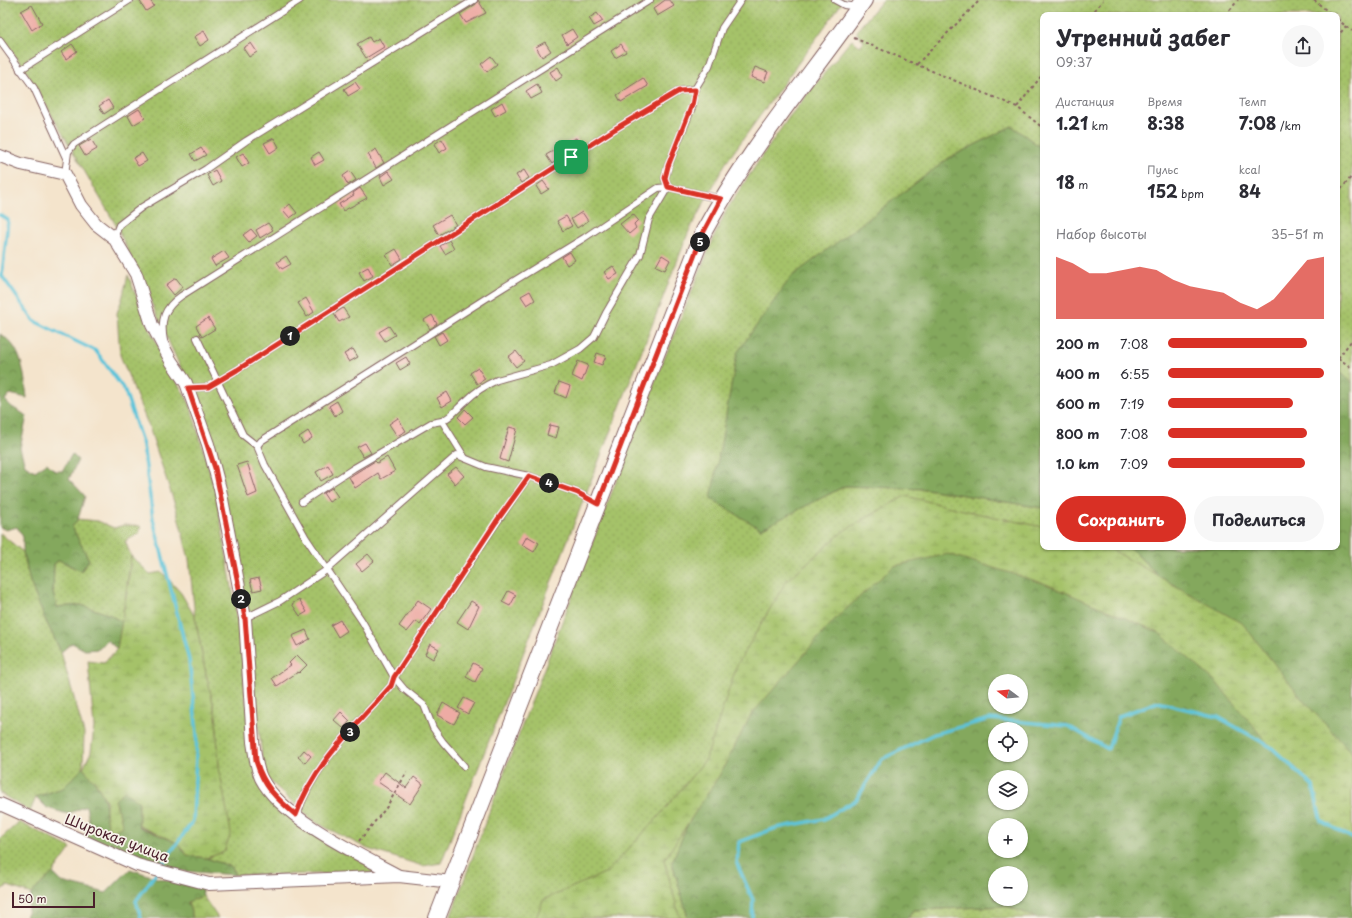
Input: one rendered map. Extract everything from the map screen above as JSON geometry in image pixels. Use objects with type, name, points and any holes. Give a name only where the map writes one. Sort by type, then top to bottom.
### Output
[{"type":"street","points":[[437,918],[704,231],[721,199],[754,149],[862,4]]},
{"type":"street","points":[[0,156],[28,166],[65,174],[81,205],[88,215],[96,224],[114,238],[136,274],[152,324],[166,353],[188,388],[215,468],[245,618],[256,761],[261,777],[268,790],[296,815],[352,850],[400,876],[452,882]]},
{"type":"street","name":"Широкая улица","points":[[0,804],[137,865],[208,884],[400,876]]},
{"type":"lane","points":[[20,70],[130,0]]},
{"type":"lane","points":[[65,174],[68,152],[80,140],[300,0]]},
{"type":"lane","points":[[114,238],[119,225],[142,207],[206,169],[246,141],[474,0]]},
{"type":"lane","points":[[166,353],[163,337],[164,315],[172,302],[650,0]]},
{"type":"lane","points":[[302,502],[354,468],[431,423],[449,418],[467,399],[489,384],[497,380],[551,365],[580,349],[594,338],[606,313],[640,255],[649,219],[668,187],[665,178],[668,166],[692,105],[695,90],[709,66],[722,28],[741,0]]},
{"type":"lane","points":[[835,0],[844,6],[862,4]]},
{"type":"lane","points":[[0,41],[34,88],[67,160]]},
{"type":"lane","points":[[188,388],[208,387],[615,129],[679,91],[695,90]]},
{"type":"lane","points":[[257,446],[261,441],[584,238],[658,188],[668,187],[721,199]]},
{"type":"lane","points":[[197,338],[243,435],[257,446],[265,465],[306,538],[362,621],[394,677],[404,690],[424,705],[433,728],[464,766]]},
{"type":"lane","points":[[442,421],[466,459]]},
{"type":"lane","points":[[245,618],[280,602],[326,569],[457,455],[486,467],[529,476],[578,493],[598,504]]},
{"type":"lane","points":[[296,815],[307,788],[321,767],[391,686],[394,677],[496,522],[529,476]]},
{"type":"path","points":[[917,64],[980,0]]},
{"type":"path","points":[[1093,12],[1103,0]]},
{"type":"path","points":[[1228,12],[1238,0]]},
{"type":"path","points":[[1314,0],[1328,12]]},
{"type":"path","points":[[1340,21],[1352,31]]},
{"type":"path","points":[[1340,33],[1346,26]]},
{"type":"path","points":[[840,32],[1017,107],[1040,126]]},
{"type":"path","points":[[1017,107],[1040,78]]},
{"type":"path","points":[[1340,190],[1352,176]]},
{"type":"path","points":[[1340,354],[1352,340]]},
{"type":"path","points":[[1340,359],[1352,368]]},
{"type":"path","points":[[352,850],[386,808],[407,772]]},
{"type":"green space","points":[[0,0],[844,0],[725,164],[689,231],[441,863],[423,866],[368,849],[313,821],[264,775],[247,616],[192,393],[117,227],[25,69],[0,35]]},
{"type":"green space","points":[[883,0],[1352,0],[1352,382],[1340,373],[1340,12],[1040,12],[1040,147],[1012,126],[949,158],[924,179],[760,529],[845,486],[927,489],[1040,508],[1040,550],[1132,550],[1217,632],[1051,573],[672,862],[688,918],[450,918],[495,796],[647,401],[715,235],[727,209],[789,117],[848,44],[852,40],[860,46],[864,41],[857,33],[858,29]]},
{"type":"green space","points":[[1012,126],[1040,147],[1040,508],[927,489],[845,486],[761,529],[711,499],[737,353],[791,277],[949,158]]},
{"type":"green space","points":[[128,275],[147,323],[170,370],[190,404],[216,494],[240,635],[246,702],[264,793],[371,861],[374,873],[235,875],[232,867],[206,858],[224,852],[223,793],[219,768],[216,716],[195,617],[189,559],[176,508],[149,427],[120,355],[117,313]]},
{"type":"green space","points":[[0,334],[8,339],[14,346],[23,371],[27,398],[10,394],[5,400],[12,407],[27,416],[20,448],[25,465],[35,471],[47,463],[55,471],[62,471],[72,454],[78,460],[69,479],[85,496],[78,519],[72,527],[89,560],[81,571],[59,560],[54,564],[53,593],[57,607],[81,605],[108,614],[122,622],[117,649],[107,640],[99,649],[85,650],[72,643],[61,652],[45,619],[30,582],[23,552],[23,537],[17,527],[6,530],[0,527]]},
{"type":"green space","points":[[1340,373],[1352,382],[1352,918],[1037,918],[1007,906],[913,910],[907,918],[688,918],[672,862],[716,756],[748,693],[899,555],[953,543],[1217,632],[1132,550],[1340,550]]},
{"type":"green space","points":[[905,496],[1040,526],[1040,550],[1112,550],[1243,624],[1301,698],[1352,753],[1352,838],[1321,821],[1313,786],[1271,747],[1215,681],[1158,632],[1046,584],[948,554],[894,566],[835,619],[751,715],[719,776],[664,860],[680,918],[536,918],[543,900],[607,872],[659,816],[706,759],[737,665],[787,580],[845,530]]},
{"type":"green space","points":[[78,519],[98,521],[114,528],[124,525],[141,526],[139,534],[125,541],[131,556],[122,622],[108,614],[81,605],[57,607],[53,593],[54,564],[59,560],[81,571],[89,560],[72,527]]},
{"type":"green space","points":[[0,533],[23,552],[30,582],[45,619],[61,652],[84,733],[83,768],[63,788],[36,797],[30,812],[0,793],[0,723],[2,721],[0,718]]},
{"type":"green space","points":[[131,556],[150,574],[162,572],[181,593],[195,617],[216,716],[219,768],[231,833],[224,852],[206,858],[187,855],[176,842],[139,826],[139,802],[124,791],[115,800],[123,826],[111,832],[106,820],[106,801],[96,783],[83,768],[91,752],[94,727],[88,661],[104,663],[117,649],[128,585]]},
{"type":"green space","points":[[83,768],[94,780],[104,797],[106,820],[122,826],[115,800],[124,791],[139,802],[139,827],[176,842],[187,855],[206,858],[232,867],[235,875],[171,870],[130,856],[84,837],[89,821],[86,806],[68,814],[47,808],[36,797],[63,788]]},
{"type":"green space","points":[[19,822],[71,848],[53,873],[31,894],[8,886],[0,890],[0,839]]},
{"type":"green space","points":[[130,869],[157,878],[201,887],[203,896],[188,902],[193,918],[26,918],[31,894],[53,873],[62,882],[106,893]]},
{"type":"green space","points":[[203,896],[218,918],[193,918],[188,902]]},
{"type":"green space","points":[[1007,906],[1037,918],[908,918],[913,910]]},
{"type":"building","points":[[139,0],[150,0],[154,6],[146,11]]},
{"type":"building","points":[[478,0],[486,13],[466,23],[460,14],[476,4]]},
{"type":"building","points":[[665,0],[670,0],[674,6],[657,16],[653,9]]},
{"type":"building","points":[[32,5],[42,23],[32,30],[21,11]]},
{"type":"building","points":[[597,13],[603,21],[594,26],[589,18]]},
{"type":"building","points":[[572,29],[577,37],[567,44],[562,35]]},
{"type":"building","points":[[204,31],[209,40],[200,46],[194,37]]},
{"type":"building","points":[[369,37],[372,42],[379,38],[384,47],[366,58],[357,44]]},
{"type":"building","points":[[545,42],[551,51],[542,57],[536,47]]},
{"type":"building","points":[[251,43],[257,52],[249,57],[243,48]]},
{"type":"building","points":[[72,44],[77,51],[66,59],[61,52]]},
{"type":"building","points":[[621,44],[626,52],[615,58],[611,51]]},
{"type":"building","points":[[491,56],[497,64],[487,72],[481,64]]},
{"type":"building","points":[[558,67],[563,76],[556,81],[550,72]]},
{"type":"building","points":[[755,67],[768,72],[764,82],[751,77]]},
{"type":"building","points":[[643,78],[648,86],[621,102],[617,95]]},
{"type":"building","points":[[355,82],[360,89],[348,96],[344,89]]},
{"type":"building","points":[[537,84],[542,93],[531,99],[526,91]]},
{"type":"building","points":[[108,100],[113,108],[104,114],[99,106]]},
{"type":"building","points":[[502,102],[506,110],[495,116],[491,109]]},
{"type":"building","points":[[139,109],[145,118],[133,125],[128,116]]},
{"type":"building","points":[[274,138],[279,147],[270,153],[264,143]]},
{"type":"building","points":[[576,138],[580,146],[552,164],[546,155]]},
{"type":"building","points":[[91,139],[97,149],[85,156],[79,146]]},
{"type":"building","points":[[442,139],[447,148],[439,153],[434,144]]},
{"type":"building","points":[[201,148],[206,155],[195,161],[191,154]]},
{"type":"building","points":[[376,149],[384,163],[376,168],[368,154]]},
{"type":"building","points":[[319,152],[324,160],[315,165],[311,157]]},
{"type":"building","points":[[142,153],[147,161],[138,166],[133,158]]},
{"type":"building","points":[[243,153],[249,163],[242,167],[236,157]]},
{"type":"building","points":[[215,170],[221,181],[213,186],[207,175]]},
{"type":"building","points":[[524,170],[529,178],[521,183],[516,175]]},
{"type":"building","points":[[350,171],[356,180],[348,185],[343,176]]},
{"type":"building","points":[[388,171],[394,179],[384,185],[380,177]]},
{"type":"building","points":[[543,181],[549,189],[541,194],[536,186]]},
{"type":"building","points":[[360,188],[367,198],[343,211],[339,204],[354,195],[353,193]]},
{"type":"building","points":[[290,204],[297,213],[290,218],[283,210]]},
{"type":"building","points":[[582,212],[588,221],[577,228],[571,219]]},
{"type":"building","points":[[633,214],[638,220],[634,224],[636,228],[629,234],[620,224]]},
{"type":"building","points":[[450,215],[456,225],[439,235],[433,225]]},
{"type":"building","points":[[566,216],[572,226],[563,231],[557,221]]},
{"type":"building","points":[[268,223],[273,230],[260,238],[256,230]]},
{"type":"building","points":[[251,229],[257,236],[249,242],[243,235]]},
{"type":"building","points":[[449,240],[454,249],[445,254],[440,246]]},
{"type":"building","points":[[396,249],[402,259],[392,265],[386,255]]},
{"type":"building","points":[[224,251],[229,258],[215,266],[211,259]]},
{"type":"building","points":[[570,252],[575,260],[567,265],[562,257]]},
{"type":"building","points":[[662,255],[670,260],[665,270],[656,266]]},
{"type":"building","points":[[286,256],[291,264],[282,269],[277,262]]},
{"type":"building","points":[[613,266],[618,274],[609,279],[604,272]]},
{"type":"building","points":[[368,267],[373,276],[364,281],[359,272]]},
{"type":"building","points":[[176,278],[183,287],[174,295],[166,285]]},
{"type":"building","points":[[530,291],[535,300],[527,305],[521,296]]},
{"type":"building","points":[[306,298],[314,312],[307,317],[298,303]]},
{"type":"building","points":[[343,308],[349,317],[339,322],[334,314]]},
{"type":"building","points":[[432,315],[437,324],[430,329],[424,320]]},
{"type":"building","points":[[208,318],[215,329],[202,337],[196,326]]},
{"type":"building","points":[[389,326],[395,335],[385,341],[379,332]]},
{"type":"building","points":[[442,332],[447,340],[439,345],[434,336]]},
{"type":"building","points":[[353,349],[358,357],[349,362],[344,354]]},
{"type":"building","points":[[516,351],[524,361],[516,367],[508,357]]},
{"type":"building","points":[[597,353],[606,356],[602,365],[594,362]]},
{"type":"building","points":[[406,357],[410,364],[400,370],[396,363]]},
{"type":"building","points":[[578,361],[588,365],[582,381],[572,376]]},
{"type":"building","points":[[478,368],[485,379],[477,384],[470,373]]},
{"type":"building","points":[[559,382],[570,386],[566,398],[555,393]]},
{"type":"building","points":[[447,392],[452,401],[442,407],[437,398]]},
{"type":"building","points":[[337,401],[342,411],[335,416],[329,406]]},
{"type":"building","points":[[465,409],[473,417],[465,424],[458,417]]},
{"type":"building","points":[[398,418],[406,431],[397,436],[389,424]]},
{"type":"building","points":[[550,425],[559,427],[556,438],[547,435]]},
{"type":"building","points":[[509,427],[517,429],[508,462],[500,459]]},
{"type":"building","points":[[308,431],[312,438],[303,444],[299,437]]},
{"type":"building","points":[[365,443],[371,453],[363,457],[357,447]]},
{"type":"building","points":[[387,457],[395,471],[381,479],[378,473],[355,488],[349,477],[375,461],[377,463]]},
{"type":"building","points":[[247,462],[257,493],[248,497],[237,465]]},
{"type":"building","points":[[328,465],[333,474],[321,481],[316,472]]},
{"type":"building","points":[[456,467],[464,476],[455,484],[447,474]]},
{"type":"building","points":[[332,488],[338,497],[329,502],[323,493]]},
{"type":"building","points":[[527,536],[539,543],[534,552],[522,545]]},
{"type":"building","points":[[368,554],[374,561],[362,571],[356,564]]},
{"type":"building","points":[[259,578],[262,589],[253,591],[250,580]]},
{"type":"building","points":[[508,591],[516,595],[510,606],[502,602]]},
{"type":"building","points":[[299,599],[307,612],[300,616],[292,604]]},
{"type":"building","points":[[418,600],[431,609],[420,624],[416,621],[407,632],[399,626]]},
{"type":"building","points":[[471,601],[479,606],[468,629],[457,622]]},
{"type":"building","points":[[340,620],[347,631],[338,637],[331,625]]},
{"type":"building","points":[[306,630],[310,639],[297,646],[292,636]]},
{"type":"building","points":[[430,644],[439,649],[433,659],[425,654]]},
{"type":"building","points":[[297,655],[307,665],[299,673],[298,672],[277,686],[272,678],[291,665],[289,663]]},
{"type":"building","points":[[473,663],[482,668],[475,682],[466,677]]},
{"type":"building","points":[[464,698],[474,703],[468,714],[458,708]]},
{"type":"building","points":[[443,703],[460,713],[454,724],[437,715]]},
{"type":"building","points":[[341,712],[350,721],[343,728],[334,720]]},
{"type":"building","points":[[304,750],[311,756],[305,763],[298,757]]},
{"type":"building","points":[[385,772],[406,788],[414,777],[423,784],[410,804],[378,782]]},
{"type":"waterway","points":[[0,215],[8,220],[2,276],[34,321],[96,351],[125,391],[143,445],[153,519],[189,660],[197,734],[193,821],[136,901],[141,918]]},
{"type":"waterway","points":[[752,918],[753,900],[737,864],[739,842],[776,828],[824,819],[856,800],[882,759],[934,734],[990,719],[1068,726],[1108,749],[1119,716],[1158,702],[1218,717],[1271,747],[1313,786],[1321,821],[1352,838]]},
{"type":"route","points":[[695,90],[692,105],[679,136],[665,178],[668,187],[721,199],[704,231],[598,504],[578,493],[529,476],[496,522],[451,590],[394,677],[391,686],[321,767],[307,788],[296,815],[268,790],[261,777],[256,761],[248,681],[245,618],[215,468],[188,388],[208,387],[237,370],[571,157],[679,91],[695,90]]}]
